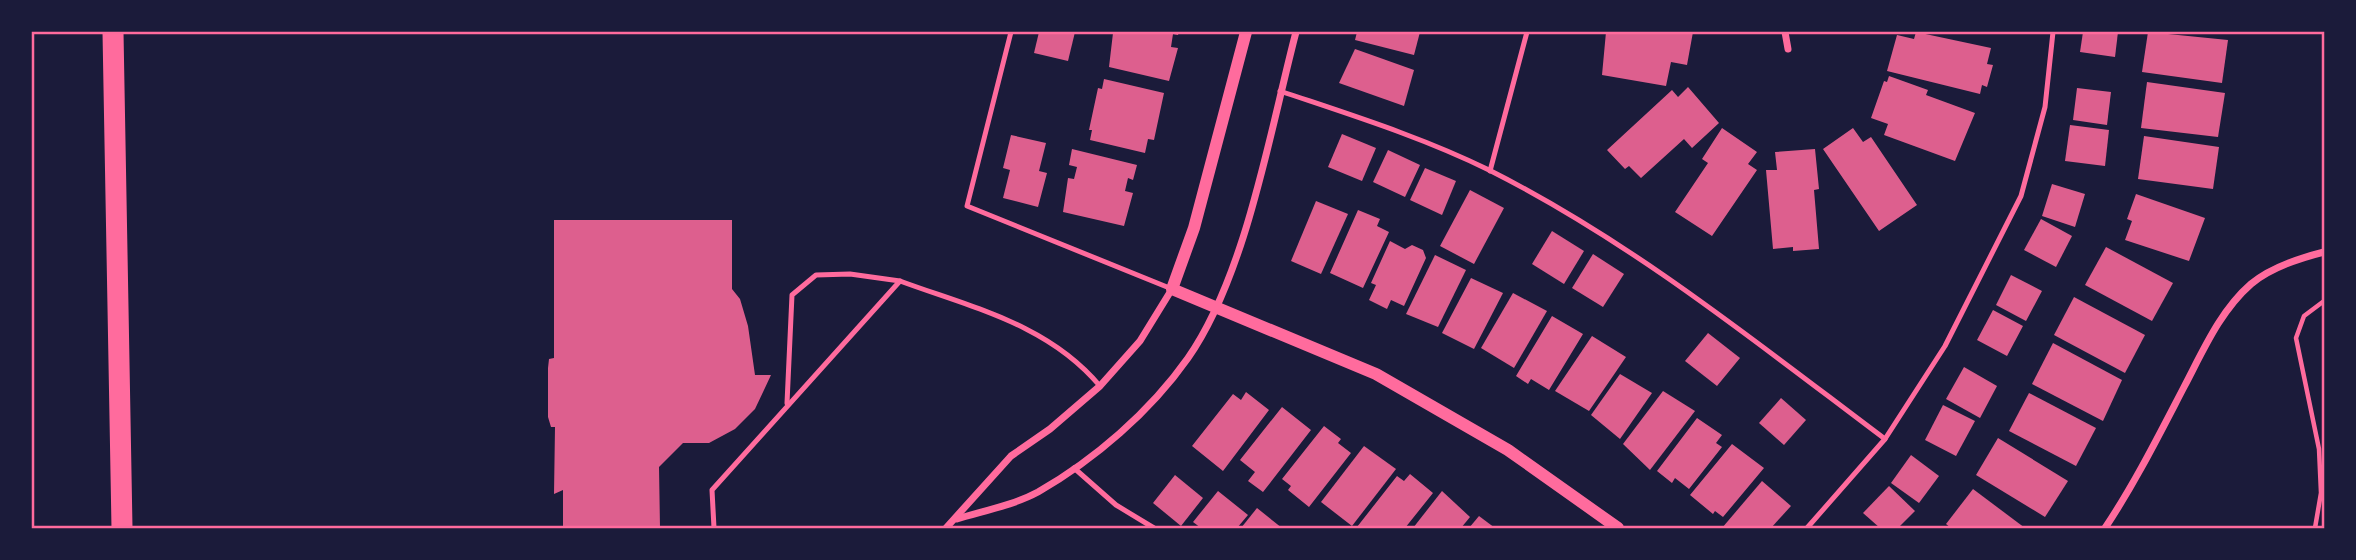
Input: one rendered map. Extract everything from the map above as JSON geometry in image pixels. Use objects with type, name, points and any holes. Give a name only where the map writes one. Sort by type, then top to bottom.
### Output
[{"type":"highway","points":[[113,32],[122,528]]},
{"type":"street","points":[[946,528],[957,519],[1011,456],[1050,429],[1100,386],[1140,341],[1172,289],[1194,228],[1246,32]]},
{"type":"street","points":[[957,519],[1036,493],[1099,451],[1139,413],[1188,358],[1217,305],[1242,240],[1296,32]]},
{"type":"street","points":[[1785,32],[1788,49]]},
{"type":"street","points":[[2105,528],[2129,493],[2211,335],[2233,301],[2254,282],[2289,262],[2325,252]]},
{"type":"street","points":[[1172,289],[1217,305],[1376,374],[1508,450],[1618,528]]},
{"type":"lane","points":[[1011,32],[967,206],[1172,289]]},
{"type":"lane","points":[[1490,171],[1527,32]]},
{"type":"lane","points":[[1807,528],[1885,439],[1945,346],[2021,196],[2045,107],[2053,32]]},
{"type":"lane","points":[[1280,91],[1420,139],[1490,171],[1647,261],[1885,439]]},
{"type":"lane","points":[[787,403],[792,295],[816,275],[850,274],[900,281],[1023,325],[1068,352],[1100,386]]},
{"type":"lane","points":[[714,528],[712,490],[787,403],[900,281]]},
{"type":"lane","points":[[1074,468],[1116,505],[1153,528]]},
{"type":"path","points":[[2315,528],[2321,493],[2319,449],[2296,338],[2304,316],[2325,301]]},
{"type":"building","points":[[1039,32],[1075,32],[1068,61],[1034,53]]},
{"type":"building","points":[[1179,32],[1178,35],[1173,34],[1171,47],[1178,48],[1169,81],[1109,67],[1113,33]]},
{"type":"building","points":[[1357,32],[1420,32],[1414,55],[1355,40]]},
{"type":"building","points":[[1606,32],[1693,32],[1687,65],[1671,62],[1666,86],[1602,75]]},
{"type":"building","points":[[1916,32],[1991,48],[1987,64],[1993,65],[1987,87],[1982,85],[1980,94],[1887,71],[1897,35],[1914,39]]},
{"type":"building","points":[[2083,32],[2118,32],[2115,57],[2080,52]]},
{"type":"building","points":[[2148,32],[2228,40],[2222,83],[2142,72]]},
{"type":"building","points":[[1355,49],[1414,70],[1404,106],[1339,83]]},
{"type":"building","points":[[1889,76],[1928,90],[1926,95],[1975,113],[1955,161],[1884,135],[1888,124],[1871,118],[1884,81],[1887,82]]},
{"type":"building","points":[[1104,79],[1164,93],[1154,140],[1148,139],[1145,153],[1090,140],[1092,130],[1089,130],[1098,88],[1102,89]]},
{"type":"building","points":[[2147,82],[2225,93],[2218,137],[2141,128]]},
{"type":"building","points":[[1688,87],[1719,123],[1692,148],[1684,139],[1641,178],[1629,166],[1625,169],[1607,150],[1672,90],[1678,97]]},
{"type":"building","points":[[2077,88],[2111,92],[2107,125],[2073,120]]},
{"type":"building","points":[[2070,125],[2109,130],[2105,166],[2065,161]]},
{"type":"building","points":[[1722,128],[1757,152],[1748,164],[1757,170],[1712,236],[1675,212],[1708,163],[1702,159]]},
{"type":"building","points":[[1853,128],[1863,142],[1871,137],[1917,205],[1879,231],[1823,149]]},
{"type":"building","points":[[1342,134],[1376,148],[1362,181],[1328,167]]},
{"type":"building","points":[[1011,135],[1046,143],[1039,171],[1047,173],[1038,207],[1003,198],[1010,170],[1003,168]]},
{"type":"building","points":[[2144,136],[2219,147],[2213,189],[2138,179]]},
{"type":"building","points":[[1072,149],[1137,165],[1133,180],[1128,178],[1125,191],[1133,193],[1124,226],[1063,212],[1068,178],[1074,179],[1077,167],[1069,165]]},
{"type":"building","points":[[1815,149],[1819,189],[1814,190],[1819,249],[1773,249],[1766,170],[1777,170],[1775,152]]},
{"type":"building","points":[[1388,150],[1420,165],[1405,197],[1373,182]]},
{"type":"building","points":[[1425,168],[1456,181],[1442,215],[1410,200]]},
{"type":"building","points":[[2052,184],[2085,194],[2075,227],[2042,216]]},
{"type":"building","points":[[1470,190],[1504,208],[1474,264],[1440,246]]},
{"type":"building","points":[[2136,194],[2205,218],[2189,261],[2125,240],[2132,221],[2127,219]]},
{"type":"building","points":[[1316,201],[1348,214],[1321,274],[1291,261]]},
{"type":"building","points":[[1358,210],[1380,219],[1377,226],[1389,232],[1363,288],[1330,273]]},
{"type":"building","points":[[2041,219],[2072,236],[2056,267],[2024,250]]},
{"type":"building","points":[[554,220],[732,220],[732,289],[740,299],[748,326],[755,375],[771,375],[755,409],[735,429],[709,443],[683,443],[659,467],[660,528],[563,528],[563,490],[554,494],[555,427],[551,427],[548,417],[548,368],[549,359],[554,358]]},
{"type":"building","points":[[1552,231],[1584,251],[1564,284],[1532,264]]},
{"type":"building","points":[[1390,241],[1405,249],[1412,245],[1423,250],[1426,258],[1404,306],[1391,300],[1387,309],[1369,300],[1376,285],[1371,283]]},
{"type":"building","points":[[2106,247],[2173,283],[2152,321],[2085,285]]},
{"type":"building","points":[[1593,254],[1624,274],[1603,307],[1572,288]]},
{"type":"building","points":[[1435,255],[1466,270],[1438,327],[1406,314]]},
{"type":"building","points":[[2011,275],[2042,291],[2026,321],[1996,305]]},
{"type":"building","points":[[1471,278],[1503,293],[1474,349],[1442,333]]},
{"type":"building","points":[[1513,293],[1547,311],[1514,368],[1481,348]]},
{"type":"building","points":[[2074,297],[2145,335],[2125,373],[2054,335]]},
{"type":"building","points":[[1993,310],[2023,326],[2007,356],[1977,340]]},
{"type":"building","points":[[1552,316],[1583,334],[1549,390],[1531,379],[1528,384],[1516,376]]},
{"type":"building","points":[[1708,333],[1740,358],[1717,386],[1685,361]]},
{"type":"building","points":[[1592,336],[1626,357],[1589,411],[1555,391]]},
{"type":"building","points":[[2053,343],[2122,380],[2103,421],[2032,384]]},
{"type":"building","points":[[1964,367],[1997,386],[1980,418],[1946,399]]},
{"type":"building","points":[[1620,374],[1652,393],[1620,439],[1591,415]]},
{"type":"building","points":[[1663,391],[1695,411],[1650,470],[1623,444]]},
{"type":"building","points":[[1246,392],[1269,410],[1223,471],[1192,446],[1233,394],[1241,400]]},
{"type":"building","points":[[2029,393],[2096,428],[2076,466],[2009,431]]},
{"type":"building","points":[[1781,398],[1806,420],[1784,445],[1759,423]]},
{"type":"building","points":[[1943,405],[1975,421],[1956,456],[1925,440]]},
{"type":"building","points":[[1282,407],[1311,430],[1263,492],[1248,481],[1255,472],[1240,460]]},
{"type":"building","points":[[1697,418],[1722,435],[1716,443],[1722,447],[1689,489],[1675,478],[1672,483],[1657,471]]},
{"type":"building","points":[[1324,426],[1341,439],[1338,443],[1351,453],[1309,507],[1288,490],[1291,486],[1282,479]]},
{"type":"building","points":[[1998,438],[2068,481],[2045,517],[1976,475]]},
{"type":"building","points":[[1732,444],[1764,468],[1723,517],[1715,511],[1713,514],[1690,495]]},
{"type":"building","points":[[1364,446],[1396,469],[1352,526],[1321,502]]},
{"type":"building","points":[[1911,455],[1939,476],[1919,503],[1891,483]]},
{"type":"building","points":[[1410,474],[1433,493],[1405,528],[1357,527],[1397,476],[1404,481]]},
{"type":"building","points":[[1175,475],[1203,498],[1181,526],[1153,503]]},
{"type":"building","points":[[1762,481],[1791,506],[1771,528],[1722,528]]},
{"type":"building","points":[[1889,486],[1915,511],[1898,528],[1880,528],[1863,513]]},
{"type":"building","points":[[1973,489],[2025,528],[1951,528],[1946,524]]},
{"type":"building","points":[[1218,491],[1248,515],[1237,528],[1201,528],[1193,522]]},
{"type":"building","points":[[1442,491],[1470,517],[1461,528],[1413,528]]},
{"type":"building","points":[[1257,508],[1282,528],[1241,528]]},
{"type":"building","points":[[1479,516],[1495,528],[1469,528]]}]
